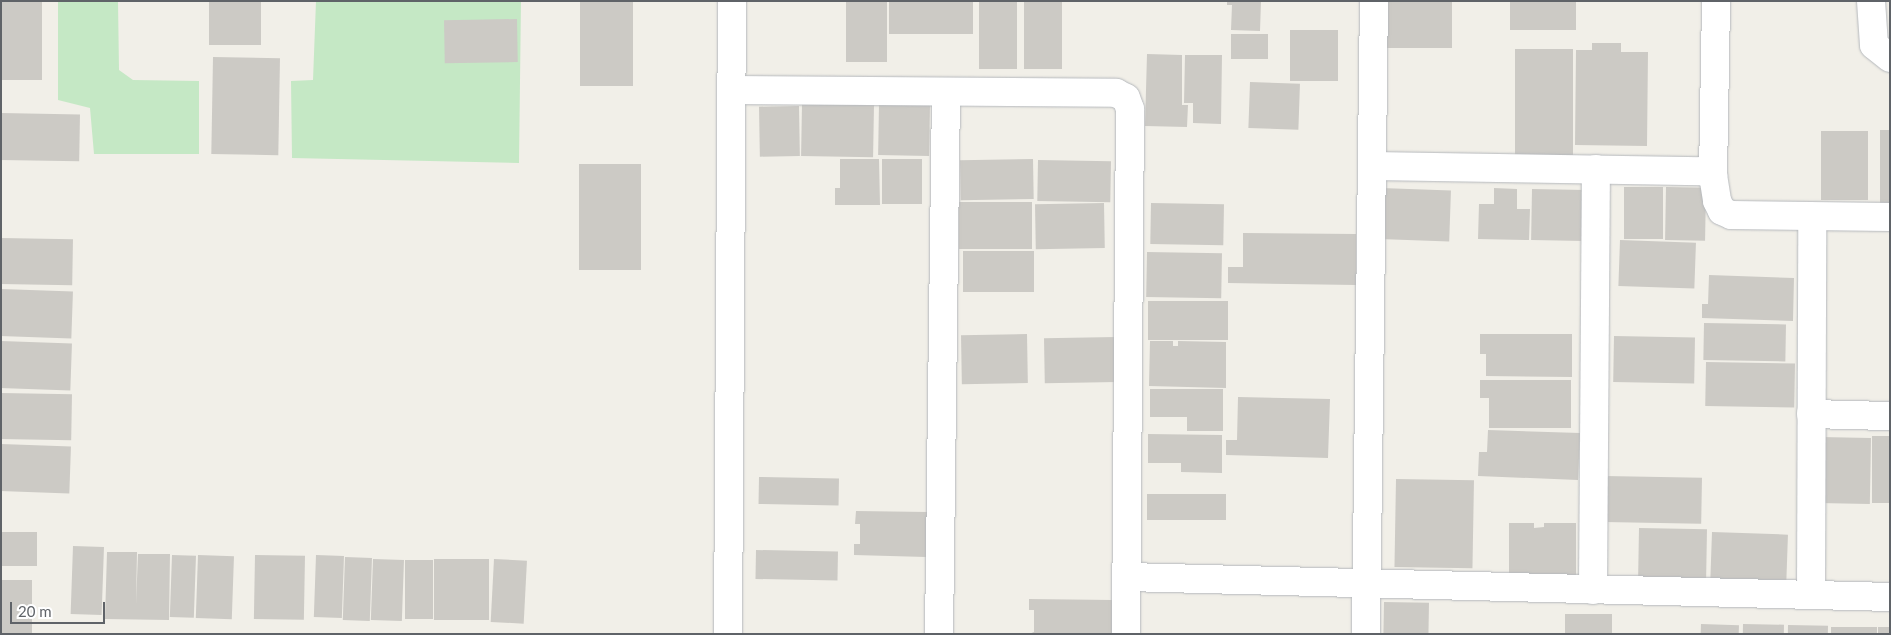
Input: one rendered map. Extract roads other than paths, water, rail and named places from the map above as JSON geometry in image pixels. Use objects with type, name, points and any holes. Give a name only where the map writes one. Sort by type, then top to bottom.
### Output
[{"type":"street","points":[[728,634],[732,1]]},
{"type":"street","points":[[1366,634],[1374,1]]},
{"type":"street","points":[[1716,1],[1713,175],[1717,201],[1722,211],[1731,216],[1890,217]]},
{"type":"street","points":[[1871,1],[1874,45],[1890,58]]},
{"type":"street","points":[[731,90],[1116,93],[1126,98],[1130,109],[1126,634]]},
{"type":"street","points":[[939,634],[946,93]]},
{"type":"street","points":[[1372,166],[1702,171],[1713,175]]},
{"type":"street","points":[[1593,590],[1596,169]]},
{"type":"street","points":[[1811,595],[1812,216]]},
{"type":"street","points":[[1810,414],[1890,416]]},
{"type":"street","points":[[1127,577],[1366,585],[1890,597]]}]
